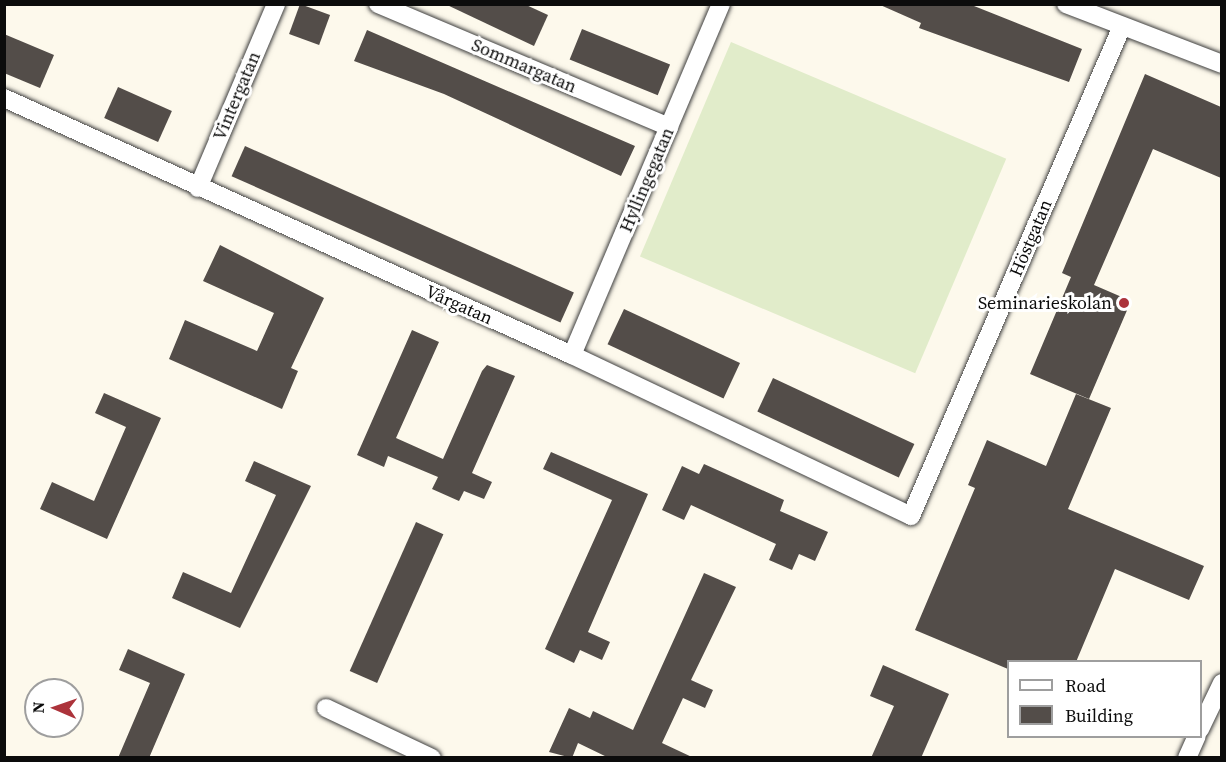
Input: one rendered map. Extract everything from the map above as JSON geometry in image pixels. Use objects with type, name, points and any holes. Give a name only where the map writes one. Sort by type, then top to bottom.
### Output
[{"type":"street","name":"Vintergatan","points":[[198,188],[276,4]]},
{"type":"street","name":"Sommargatan","points":[[378,4],[669,127]]},
{"type":"street","name":"Hyllingegatan","points":[[572,355],[721,4]]},
{"type":"street","points":[[1066,4],[1221,64]]},
{"type":"street","name":"Höstgatan","points":[[911,516],[1122,26]]},
{"type":"street","name":"Vårgatan","points":[[4,98],[198,188],[572,355],[911,516]]},
{"type":"street","points":[[1202,725],[1221,682]]},
{"type":"street","points":[[326,708],[432,758]]},
{"type":"street","points":[[1187,758],[1196,738]]},
{"type":"green space","points":[[731,42],[1006,159],[915,373],[640,256]]},
{"type":"building","points":[[300,4],[330,15],[319,45],[289,34]]},
{"type":"building","points":[[445,4],[524,4],[548,15],[534,46]]},
{"type":"building","points":[[878,4],[969,4],[1082,49],[1069,82],[919,28],[921,23]]},
{"type":"building","points":[[582,29],[670,65],[658,95],[570,60]]},
{"type":"building","points":[[367,30],[635,146],[621,176],[444,94],[354,61]]},
{"type":"building","points":[[4,34],[54,55],[40,88],[4,73]]},
{"type":"building","points":[[1145,74],[1221,107],[1221,178],[1153,149],[1094,285],[1131,301],[1089,399],[1030,374],[1071,277],[1062,273]]},
{"type":"building","points":[[118,87],[172,111],[158,142],[104,118]]},
{"type":"building","points":[[245,146],[574,292],[560,323],[232,176]]},
{"type":"building","points":[[220,245],[324,298],[291,368],[298,371],[282,409],[169,359],[185,320],[257,351],[274,313],[203,281]]},
{"type":"building","points":[[624,309],[740,363],[724,398],[608,344]]},
{"type":"building","points":[[412,330],[439,342],[396,438],[443,459],[482,371],[487,365],[515,376],[472,473],[492,482],[484,499],[464,491],[459,501],[432,489],[438,477],[388,456],[384,467],[357,455]]},
{"type":"building","points":[[773,378],[914,444],[899,477],[757,412]]},
{"type":"building","points":[[104,393],[161,418],[107,539],[40,509],[52,482],[94,501],[126,427],[95,413]]},
{"type":"building","points":[[1076,394],[1111,408],[1068,509],[1204,566],[1189,600],[1115,569],[1077,660],[1007,660],[1007,669],[915,630],[975,488],[968,485],[987,440],[1046,466]]},
{"type":"building","points":[[551,452],[648,494],[588,632],[610,642],[602,660],[580,650],[574,663],[545,649],[612,500],[543,469]]},
{"type":"building","points":[[254,461],[311,486],[240,628],[172,598],[183,572],[231,593],[276,495],[245,481]]},
{"type":"building","points":[[704,464],[784,500],[780,511],[828,532],[815,561],[799,554],[792,570],[769,560],[776,544],[691,505],[684,520],[662,510],[682,466],[699,474]]},
{"type":"building","points":[[416,522],[443,534],[377,683],[350,671]]},
{"type":"building","points":[[704,573],[736,587],[691,680],[713,690],[705,708],[683,698],[662,743],[694,758],[609,758],[578,743],[572,758],[549,752],[569,708],[590,718],[593,711],[633,730]]},
{"type":"building","points":[[128,649],[185,674],[149,758],[118,758],[150,683],[119,670]]},
{"type":"building","points":[[883,665],[949,694],[921,758],[871,758],[894,706],[870,696]]},
{"type":"place","name":"Seminarieskolan","points":[[1124,303]]}]
